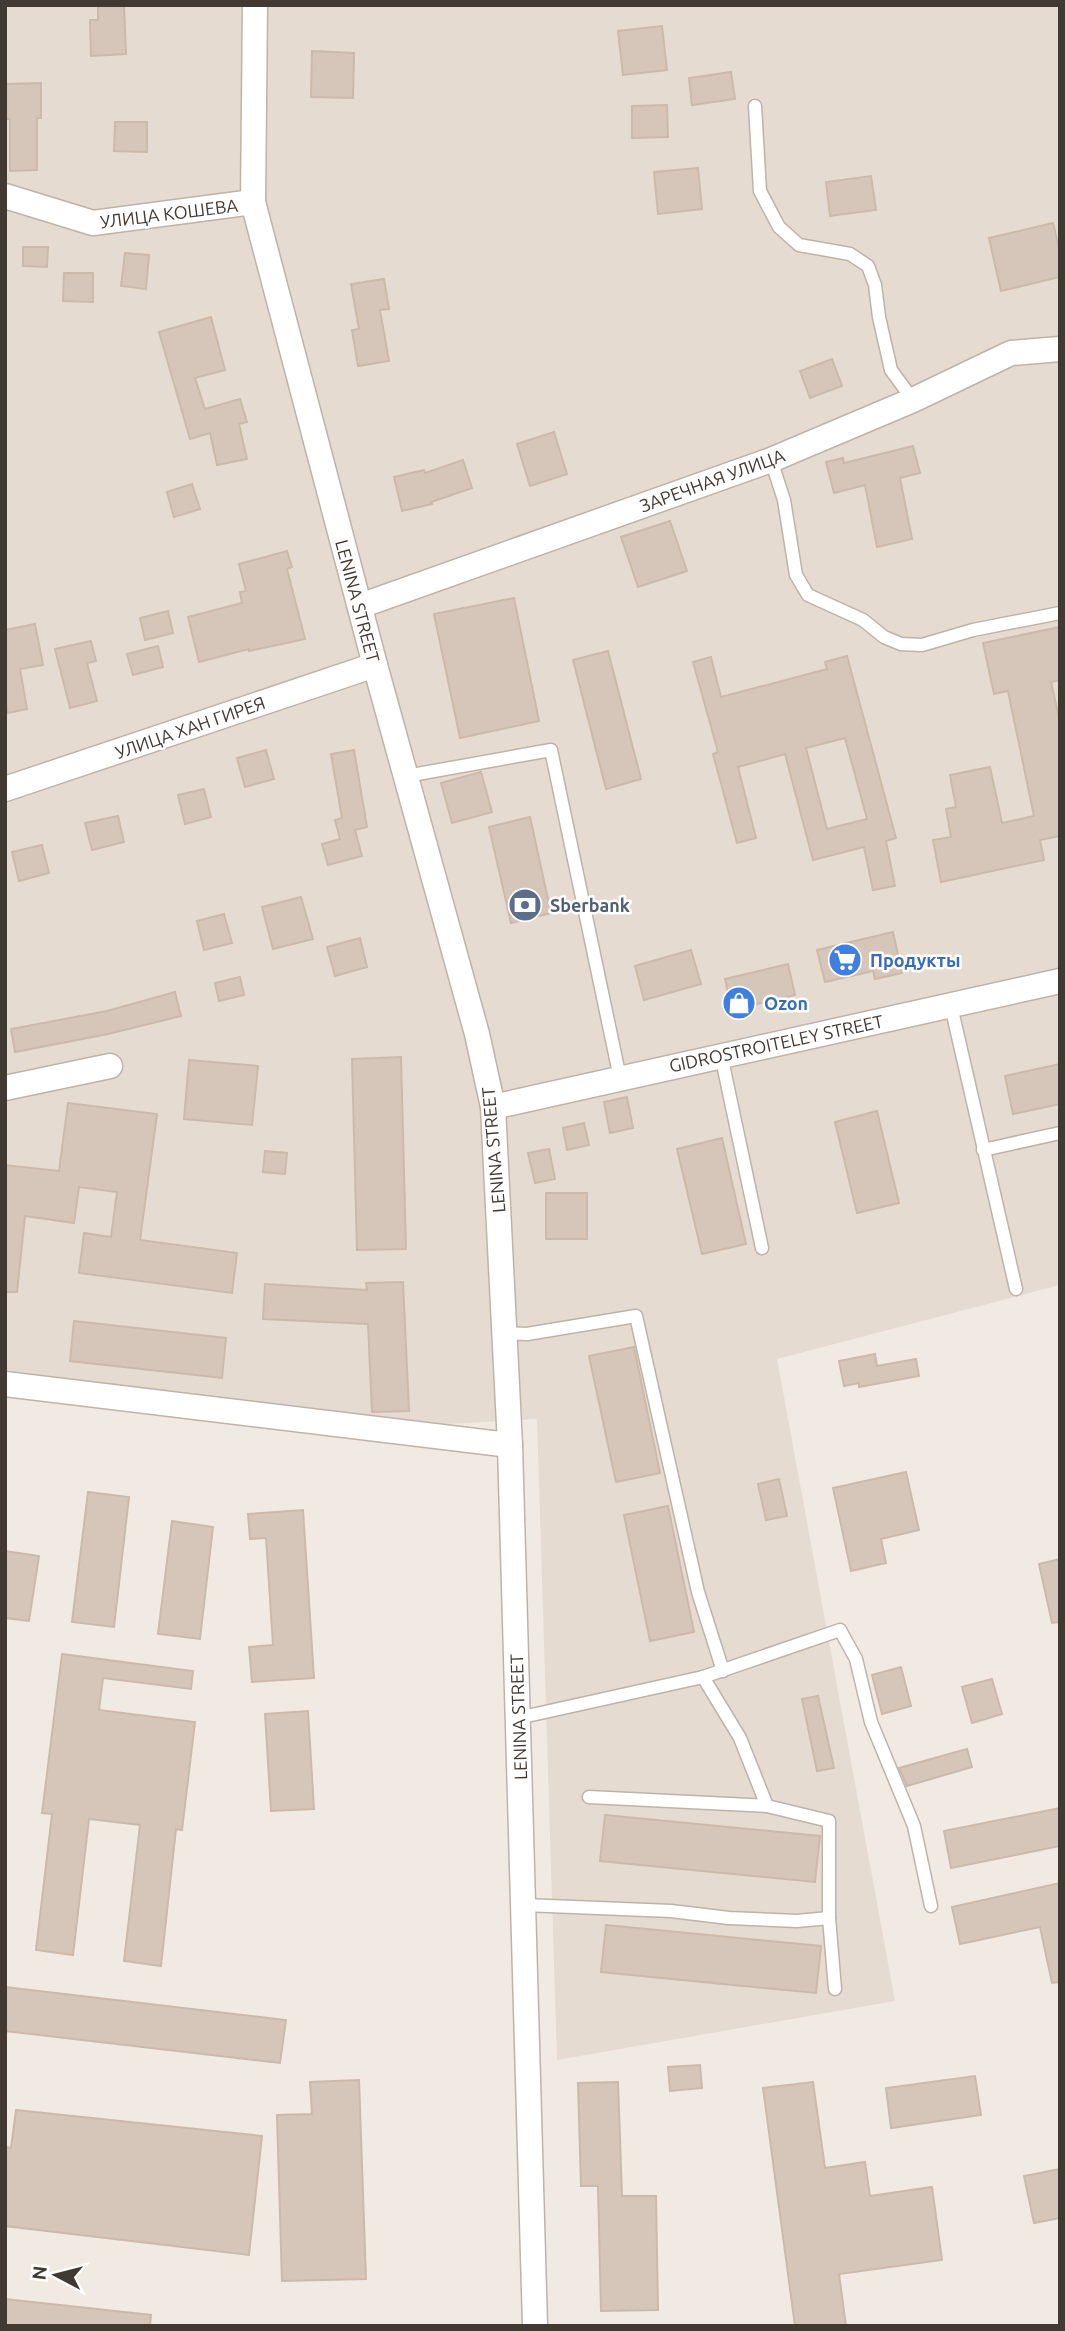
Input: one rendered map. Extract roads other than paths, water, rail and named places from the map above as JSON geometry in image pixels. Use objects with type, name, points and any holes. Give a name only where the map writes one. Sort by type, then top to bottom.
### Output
[{"type":"street","name":"LENINA STREET","points":[[255,5],[253,202],[359,606],[477,1034],[493,1107],[510,1446],[535,2326]]},
{"type":"street","name":"УЛИЦА КОШЕВА","points":[[5,196],[93,223],[253,202]]},
{"type":"street","name":"ЗАРЕЧНАЯ УЛИЦА","points":[[359,606],[771,460],[914,400],[1011,353],[1060,349]]},
{"type":"street","name":"УЛИЦА ХАН ГИРЕЯ","points":[[5,789],[375,665]]},
{"type":"street","name":"GIDROSTROITELEY STREET","points":[[493,1107],[1060,981]]},
{"type":"street","points":[[5,1088],[110,1066]]},
{"type":"street","points":[[5,1384],[510,1446]]},
{"type":"lane","points":[[755,106],[760,191],[779,227],[799,245],[850,254],[868,266],[875,285],[891,370],[914,400]]},
{"type":"lane","points":[[771,460],[785,500],[796,575],[808,595],[863,620],[884,637],[901,644],[922,645],[973,630],[1060,613]]},
{"type":"lane","points":[[406,776],[551,750],[620,1078]]},
{"type":"lane","points":[[951,1006],[1016,1289]]},
{"type":"lane","points":[[721,1055],[762,1248]]},
{"type":"lane","points":[[983,1150],[1060,1133]]},
{"type":"lane","points":[[505,1334],[527,1334],[636,1316],[698,1592],[723,1671]]},
{"type":"lane","points":[[518,1718],[703,1677],[840,1630],[856,1659],[871,1722],[914,1826],[931,1906]]},
{"type":"lane","points":[[703,1677],[740,1738],[767,1806]]},
{"type":"lane","points":[[589,1797],[767,1806],[829,1821],[828,1918],[835,1989]]},
{"type":"lane","points":[[524,1905],[671,1911],[729,1918],[797,1921],[828,1918]]},
{"type":"place","name":"Sberbank","points":[[525,905]]},
{"type":"place","name":"Продукты","points":[[845,960]]},
{"type":"place","name":"Ozon","points":[[739,1003]]}]
